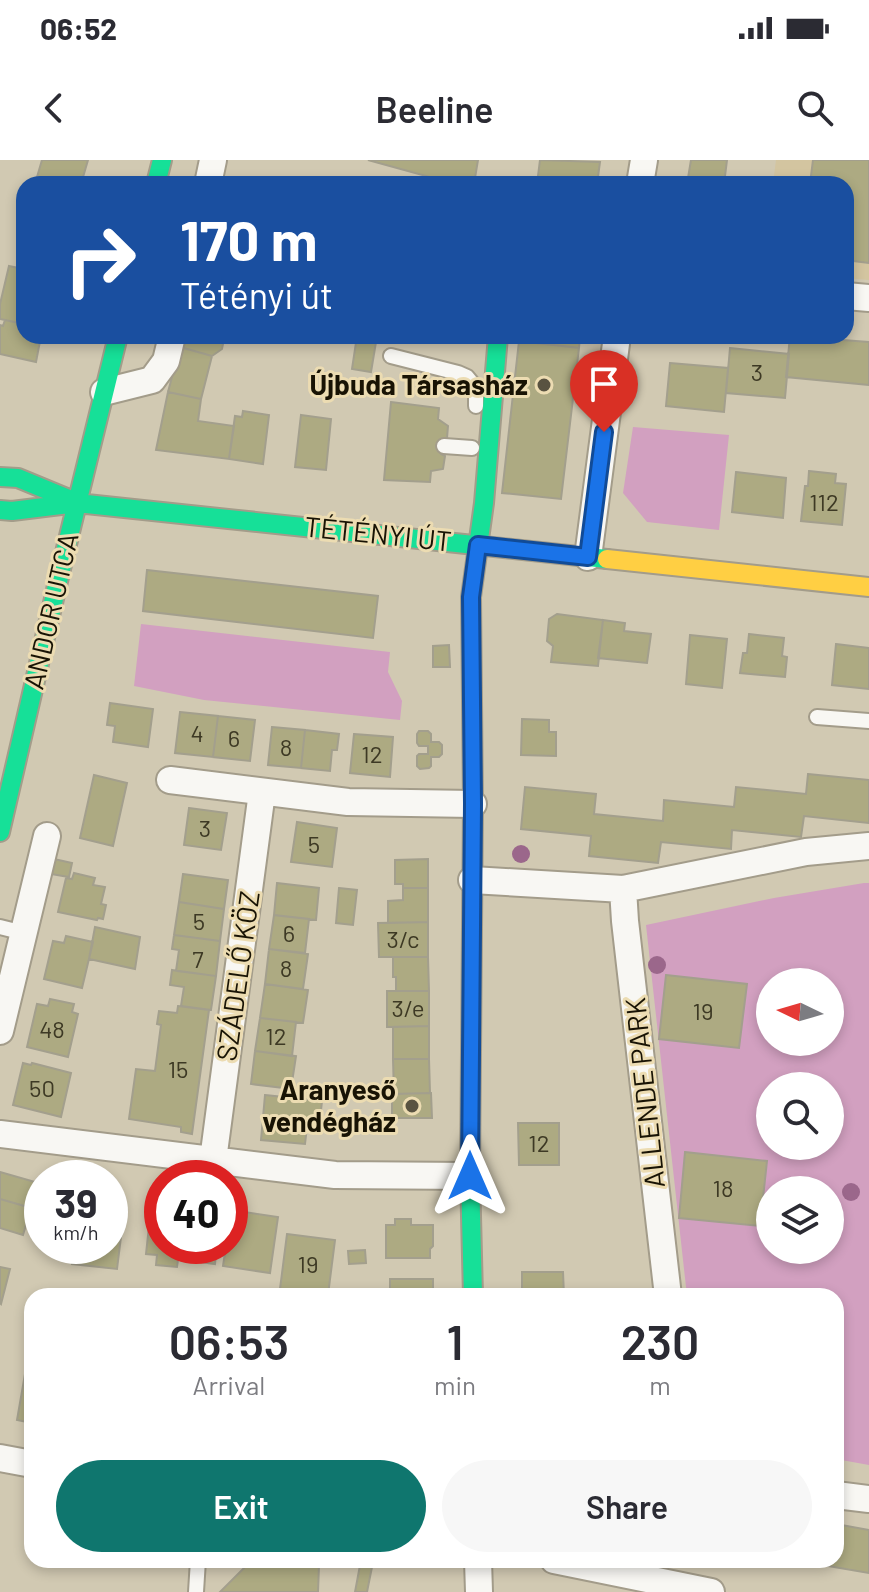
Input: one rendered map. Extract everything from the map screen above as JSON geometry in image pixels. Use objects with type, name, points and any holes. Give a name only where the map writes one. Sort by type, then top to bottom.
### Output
[{"type":"street","name":"ANDOR UTCA","points":[[0,832],[116,344]]},
{"type":"street","points":[[104,392],[152,380],[166,361],[170,344]]},
{"type":"street","points":[[473,1288],[470,1176],[473,804],[471,597],[467,540],[484,503],[497,344]]},
{"type":"street","points":[[588,557],[616,344]]},
{"type":"street","name":"TÉTÉNYI ÚT","points":[[0,477],[18,478],[77,503]]},
{"type":"street","name":"TÉTÉNYI ÚT","points":[[0,510],[77,503],[467,540],[588,557],[869,587]]},
{"type":"street","points":[[170,780],[348,802],[473,804]]},
{"type":"street","name":"SZÁDELŐ KÖZ","points":[[213,1160],[262,792]]},
{"type":"street","points":[[0,1031],[12,930],[47,836]]},
{"type":"street","points":[[472,880],[623,889],[806,852],[869,846]]},
{"type":"street","name":"ALLENDE PARK","points":[[623,889],[667,1288]]},
{"type":"street","points":[[0,1134],[213,1160]]},
{"type":"street","points":[[248,1164],[335,1175],[470,1176]]},
{"type":"street","points":[[0,1458],[24,1462]]},
{"type":"street","points":[[844,1496],[869,1499]]},
{"type":"street","points":[[478,1568],[479,1592]]},
{"type":"street","points":[[593,1568],[711,1592]]},
{"type":"lane","points":[[391,356],[467,377],[476,388],[473,442],[444,446]]},
{"type":"lane","points":[[817,717],[869,721]]},
{"type":"lane","points":[[196,1592],[198,1568]]},
{"type":"shaded area","points":[[776,160],[869,160],[869,280],[854,279],[854,176],[774,176]]},
{"type":"shaded area","points":[[633,427],[729,435],[719,530],[647,522],[623,493]]},
{"type":"shaded area","points":[[141,624],[390,652],[388,672],[402,701],[400,720],[204,700],[134,686]]},
{"type":"shaded area","points":[[869,883],[869,1465],[844,1460],[844,1288],[686,1288],[646,925],[774,898]]},
{"type":"building","points":[[42,160],[88,160],[83,176],[37,176]]},
{"type":"building","points":[[368,160],[478,160],[475,176],[426,176]]},
{"type":"building","points":[[540,160],[600,162],[598,176],[538,176]]},
{"type":"building","points":[[691,160],[727,160],[725,176],[688,176]]},
{"type":"building","points":[[813,160],[869,160],[869,263],[854,261],[854,176],[811,176]]},
{"type":"building","points":[[9,266],[16,267],[16,322],[0,319],[0,304]]},
{"type":"building","points":[[5,320],[16,322],[16,344],[39,344],[36,362],[0,354],[0,325],[3,326]]},
{"type":"building","points":[[869,342],[869,385],[786,377],[789,344]]},
{"type":"building","points":[[181,344],[223,344],[222,349],[212,356],[180,347]]},
{"type":"building","points":[[356,344],[376,344],[371,372],[352,369]]},
{"type":"building","name":"Újbuda Társasház","points":[[519,344],[579,348],[561,499],[502,493]]},
{"type":"building","points":[[545,344],[579,344],[579,348]]},
{"type":"building","points":[[180,347],[212,356],[201,399],[168,392]]},
{"type":"building","points":[[730,348],[789,354],[785,398],[726,393]]},
{"type":"building","points":[[670,363],[728,368],[724,412],[666,406]]},
{"type":"building","points":[[168,392],[201,399],[198,421],[234,426],[229,459],[156,450]]},
{"type":"building","points":[[391,402],[439,408],[438,419],[448,426],[447,438],[442,439],[441,454],[445,456],[443,469],[431,471],[430,482],[384,480]]},
{"type":"building","points":[[243,411],[269,415],[263,464],[229,459],[235,416],[242,417]]},
{"type":"building","points":[[301,415],[331,419],[326,470],[295,467]]},
{"type":"building","points":[[809,471],[836,474],[835,483],[846,484],[842,525],[801,521]]},
{"type":"building","points":[[736,472],[786,478],[783,518],[732,512]]},
{"type":"building","points":[[147,570],[378,596],[373,638],[143,611]]},
{"type":"building","points":[[557,614],[603,620],[598,666],[551,662],[553,646],[547,641],[549,619]]},
{"type":"building","points":[[603,620],[625,623],[624,631],[651,634],[647,663],[598,658]]},
{"type":"building","points":[[749,634],[784,638],[782,656],[787,657],[785,677],[740,673]]},
{"type":"building","points":[[690,635],[727,639],[722,688],[686,684]]},
{"type":"building","points":[[836,644],[869,648],[869,689],[832,685]]},
{"type":"building","points":[[449,645],[450,667],[433,667],[433,646]]},
{"type":"building","points":[[110,703],[153,709],[148,747],[113,742],[115,726],[107,725]]},
{"type":"building","points":[[180,712],[218,716],[213,757],[175,753]]},
{"type":"building","points":[[218,716],[255,720],[250,761],[213,757]]},
{"type":"building","points":[[522,719],[549,720],[549,732],[556,732],[556,756],[521,755]]},
{"type":"building","points":[[272,727],[305,730],[301,768],[268,765]]},
{"type":"building","points":[[305,730],[339,734],[337,750],[332,750],[330,771],[301,768]]},
{"type":"building","points":[[419,731],[428,731],[431,742],[442,745],[442,754],[431,757],[429,768],[420,769],[417,766],[417,756],[428,754],[428,746],[417,743]]},
{"type":"building","points":[[354,734],[393,737],[390,777],[350,773]]},
{"type":"building","points":[[808,774],[869,780],[869,823],[804,816],[801,837],[732,830],[731,849],[661,842],[658,863],[589,856],[591,836],[521,829],[525,787],[596,794],[594,814],[663,821],[664,800],[734,807],[736,787],[806,794]]},
{"type":"building","points":[[94,775],[127,783],[113,846],[80,838]]},
{"type":"building","points":[[189,808],[227,813],[221,850],[184,845]]},
{"type":"building","points":[[297,822],[337,828],[332,867],[291,862]]},
{"type":"building","points":[[54,859],[72,863],[69,877],[51,874]]},
{"type":"building","points":[[428,859],[428,888],[403,888],[403,884],[395,884],[395,860]]},
{"type":"building","points":[[74,873],[95,878],[93,885],[105,887],[101,904],[106,905],[103,919],[58,912],[66,878],[72,879]]},
{"type":"building","points":[[183,874],[228,880],[224,909],[179,902]]},
{"type":"building","points":[[277,883],[319,888],[316,920],[274,915]]},
{"type":"building","points":[[339,888],[357,890],[353,925],[336,923]]},
{"type":"building","points":[[403,888],[428,888],[428,922],[388,923],[388,901],[403,900]]},
{"type":"building","points":[[179,902],[224,909],[220,941],[174,935]]},
{"type":"building","points":[[274,915],[309,919],[305,953],[269,949]]},
{"type":"building","points":[[428,922],[428,957],[379,957],[378,923]]},
{"type":"building","points":[[95,927],[140,937],[135,969],[89,959]]},
{"type":"building","points":[[174,935],[220,941],[216,976],[176,971],[179,950],[172,949]]},
{"type":"building","points":[[66,936],[93,942],[82,988],[44,979],[53,941],[64,943]]},
{"type":"building","points":[[269,949],[308,954],[303,989],[265,984]]},
{"type":"building","points":[[393,957],[428,957],[429,991],[396,991]]},
{"type":"building","points":[[172,970],[216,976],[211,1010],[181,1006],[184,987],[170,985]]},
{"type":"building","points":[[666,975],[747,984],[739,1048],[659,1039]]},
{"type":"building","points":[[265,984],[308,990],[303,1023],[260,1018]]},
{"type":"building","points":[[387,991],[429,991],[429,1026],[387,1027]]},
{"type":"building","points":[[50,999],[74,1004],[72,1012],[78,1014],[68,1057],[27,1047],[37,1004],[48,1006]]},
{"type":"building","points":[[178,1006],[209,1010],[192,1134],[181,1132],[181,1127],[129,1119],[136,1069],[155,1071],[161,1025],[157,1024],[159,1011],[177,1013]]},
{"type":"building","points":[[260,1018],[296,1022],[292,1056],[255,1051]]},
{"type":"building","points":[[429,1026],[429,1059],[393,1059],[393,1027]]},
{"type":"building","points":[[255,1051],[296,1056],[291,1089],[251,1084]]},
{"type":"building","points":[[393,1059],[429,1059],[430,1093],[394,1094]]},
{"type":"building","points":[[23,1063],[71,1073],[61,1117],[13,1105]]},
{"type":"building","name":"Aranyeső vendégház","points":[[431,1093],[432,1118],[392,1118],[392,1094]]},
{"type":"building","points":[[265,1095],[322,1101],[319,1129],[307,1127],[305,1144],[261,1140]]},
{"type":"building","points":[[518,1123],[559,1123],[559,1165],[519,1165]]},
{"type":"building","points":[[685,1152],[767,1161],[765,1176],[756,1176],[756,1226],[679,1218]]},
{"type":"building","points":[[0,1172],[24,1179],[24,1206],[0,1199]]},
{"type":"building","points":[[0,1199],[24,1206],[23,1235],[0,1228]]},
{"type":"building","points":[[248,1213],[278,1217],[270,1273],[223,1266],[248,1264]]},
{"type":"building","points":[[395,1219],[411,1219],[411,1225],[433,1225],[430,1258],[386,1258],[386,1225],[395,1225]]},
{"type":"building","points":[[287,1234],[335,1240],[329,1288],[280,1288]]},
{"type":"building","points":[[365,1250],[366,1263],[349,1264],[348,1251]]},
{"type":"building","points":[[72,1264],[118,1264],[117,1269]]},
{"type":"building","points":[[156,1264],[177,1264],[177,1267]]},
{"type":"building","points":[[0,1267],[10,1269],[1,1304],[0,1303]]},
{"type":"building","points":[[522,1272],[563,1272],[564,1288],[522,1288]]},
{"type":"building","points":[[390,1279],[433,1279],[433,1288],[390,1288]]},
{"type":"building","points":[[24,1380],[24,1421],[17,1420]]},
{"type":"building","points":[[844,1525],[869,1530],[869,1573],[840,1568],[844,1568]]},
{"type":"building","points":[[244,1568],[319,1568],[318,1592],[220,1592]]},
{"type":"building","points":[[360,1568],[372,1568],[367,1592],[355,1592]]},
{"type":"traffic: fast","points":[[158,176],[162,160]]},
{"type":"traffic: fast","points":[[0,832],[116,344]]},
{"type":"traffic: fast","points":[[473,1288],[470,1176],[471,597],[484,503],[497,344]]},
{"type":"traffic: fast","points":[[0,477],[18,478],[76,502]]},
{"type":"traffic: fast","points":[[0,510],[77,503],[607,559]]},
{"type":"traffic: slow","points":[[607,559],[869,587]]},
{"type":"place","name":"Újbuda Társasház","points":[[544,385]]},
{"type":"place","name":"Aranyeső vendégház","points":[[412,1106]]},
{"type":"route","points":[[470,1176],[471,597],[478,545],[588,557],[604,432]]}]
